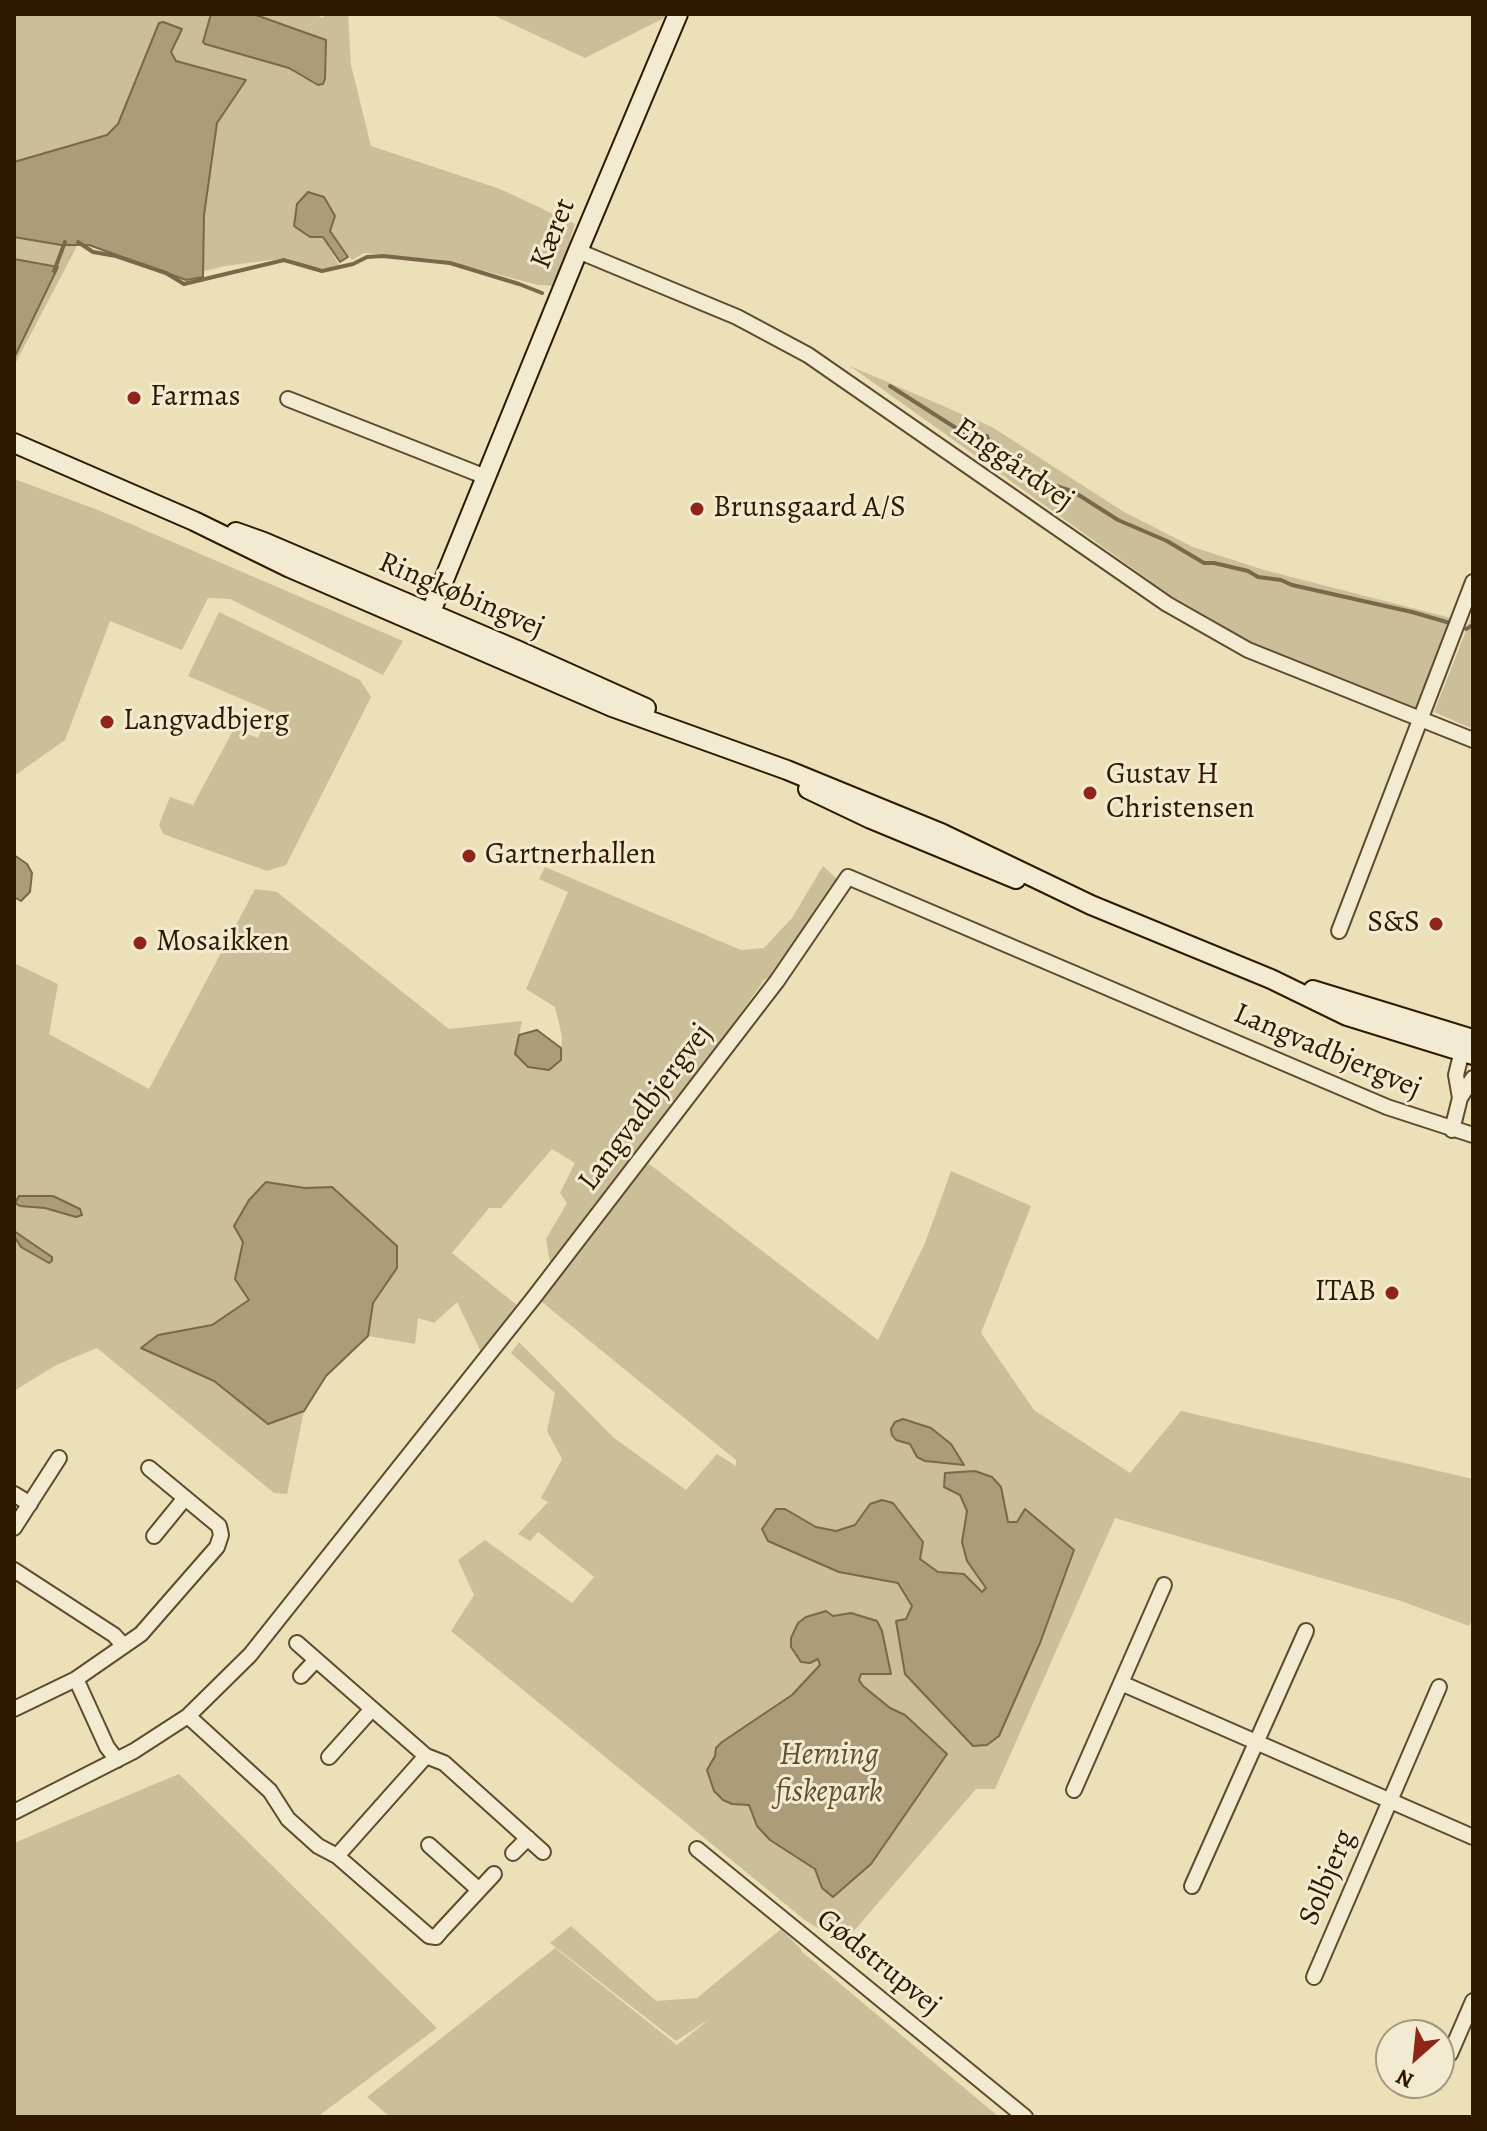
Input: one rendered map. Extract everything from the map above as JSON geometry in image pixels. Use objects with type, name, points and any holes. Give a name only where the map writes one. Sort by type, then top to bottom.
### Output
[{"type":"street","name":"Kæret","points":[[430,614],[678,14]]},
{"type":"street","name":"Enggårdvej","points":[[578,251],[737,317],[808,355],[1167,604],[1248,650],[1473,740]]},
{"type":"street","points":[[288,399],[486,477]]},
{"type":"street","name":"Ringkøbingvej","points":[[14,443],[194,521],[290,568],[589,697],[831,787],[941,833],[1091,905],[1271,979],[1347,1016],[1468,1054]]},
{"type":"street","name":"Ringkøbingvej","points":[[194,521],[264,542],[632,701],[701,738]]},
{"type":"street","points":[[1339,931],[1473,582]]},
{"type":"street","name":"Langvadbjergvej","points":[[14,1812],[117,1760],[188,1716],[250,1655],[532,1300],[777,981],[848,877],[1387,1107],[1473,1135]]},
{"type":"street","name":"Ringkøbingvej","points":[[1271,979],[1350,1000],[1468,1054]]},
{"type":"street","name":"Langvadbjergvej","points":[[1452,1130],[1460,1098],[1456,1075],[1468,1054]]},
{"type":"street","points":[[14,1528],[59,1458]]},
{"type":"street","points":[[14,1709],[76,1679],[124,1646],[156,1619],[217,1547],[221,1535],[219,1526],[149,1468]]},
{"type":"street","points":[[14,1494],[30,1504]]},
{"type":"street","points":[[154,1536],[185,1498]]},
{"type":"street","points":[[14,1570],[114,1635],[124,1646]]},
{"type":"street","points":[[1074,1790],[1164,1585]]},
{"type":"street","points":[[1192,1886],[1306,1631]]},
{"type":"street","points":[[297,1643],[426,1756],[444,1763],[543,1852]]},
{"type":"street","points":[[301,1676],[316,1660]]},
{"type":"street","points":[[76,1679],[107,1747],[117,1760]]},
{"type":"street","points":[[1121,1683],[1473,1837]]},
{"type":"street","name":"Solbjerg","points":[[1314,1977],[1439,1687]]},
{"type":"street","points":[[329,1757],[372,1709]]},
{"type":"street","points":[[188,1716],[270,1791],[288,1819],[318,1846],[337,1856],[429,1936],[436,1937],[494,1874]]},
{"type":"street","points":[[337,1856],[426,1756]]},
{"type":"street","points":[[513,1853],[528,1838]]},
{"type":"street","points":[[429,1845],[479,1890]]},
{"type":"street","name":"Gødstrupvej","points":[[697,1849],[1025,2117]]},
{"type":"street","points":[[1455,2042],[1473,2001]]},
{"type":"shaded area","points":[[14,14],[211,14],[205,44],[289,68],[318,85],[326,40],[253,14],[313,14],[323,18],[324,14],[348,14],[351,65],[371,146],[500,189],[575,224],[556,286],[538,285],[443,260],[364,253],[352,260],[330,231],[310,237],[323,237],[340,267],[318,269],[287,258],[225,266],[189,275],[76,235],[76,248],[14,366]]},
{"type":"shaded area","points":[[491,14],[665,14],[664,18],[585,58]]},
{"type":"shaded area","points":[[850,366],[992,427],[1124,512],[1193,547],[1264,570],[1455,619],[1417,708],[1255,644],[1170,595]]},
{"type":"shaded area","points":[[14,479],[98,510],[403,641],[383,675],[230,599],[208,598],[182,650],[110,621],[65,740],[14,776]]},
{"type":"shaded area","points":[[219,612],[360,680],[371,697],[286,865],[267,871],[163,834],[159,825],[170,797],[193,805],[234,729],[258,738],[270,711],[188,676]]},
{"type":"shaded area","points":[[1473,613],[1473,729],[1434,712]]},
{"type":"shaded area","points":[[823,866],[840,882],[775,974],[764,980],[699,1073],[551,1268],[546,1239],[567,1203],[560,1193],[575,1163],[552,1149],[501,1208],[489,1208],[452,1253],[518,1306],[481,1352],[457,1302],[434,1323],[418,1318],[415,1344],[368,1336],[373,1303],[397,1268],[332,1187],[305,1188],[266,1182],[249,1200],[234,1226],[243,1241],[235,1279],[249,1300],[211,1325],[158,1335],[142,1348],[214,1381],[267,1424],[304,1411],[287,1494],[274,1493],[97,1348],[56,1365],[14,1391],[14,963],[58,984],[49,1034],[149,1089],[255,889],[277,892],[449,1029],[522,1021],[515,1054],[549,1070],[561,1059],[562,1037],[555,1007],[526,989],[568,892],[539,879],[545,867],[741,950],[764,948],[792,918]]},
{"type":"shaded area","points":[[648,1163],[878,1340],[925,1243],[951,1171],[1031,1206],[981,1333],[1034,1410],[1130,1473],[1181,1411],[1473,1479],[1473,1616],[1469,1626],[1401,1601],[1115,1518],[995,1789],[976,1789],[853,1932],[826,1933],[806,1921],[451,1631],[474,1595],[458,1560],[485,1540],[572,1603],[594,1577],[538,1532],[530,1541],[518,1534],[548,1502],[541,1498],[562,1459],[547,1431],[555,1393],[511,1353],[519,1342],[614,1438],[686,1490],[717,1454],[736,1466],[736,1460],[537,1298]]},
{"type":"shaded area","points":[[179,1774],[437,2028],[321,2117],[14,2117],[14,1843]]},
{"type":"shaded area","points":[[571,1926],[656,2001],[697,1998],[781,1929],[801,1951],[999,2117],[390,2117],[367,2097],[555,1948],[677,2045],[711,2018],[676,2041],[550,1943]]},
{"type":"water","points":[[211,14],[253,14],[326,40],[323,84],[318,85],[289,68],[205,44]]},
{"type":"water","points":[[159,23],[182,29],[171,52],[176,61],[246,80],[217,123],[204,215],[203,277],[186,280],[89,245],[61,245],[14,237],[14,162],[107,135],[118,124]]},
{"type":"water","points":[[308,192],[324,197],[335,216],[330,231],[348,257],[340,262],[323,237],[310,237],[294,226],[297,204]]},
{"type":"water","points":[[14,259],[58,267],[14,358]]},
{"type":"water","points":[[14,855],[27,864],[32,873],[30,892],[21,901],[14,897]]},
{"type":"water","points":[[537,1030],[561,1048],[561,1060],[549,1070],[528,1067],[515,1054],[519,1035]]},
{"type":"water","points":[[266,1182],[305,1188],[332,1187],[397,1246],[397,1268],[373,1303],[368,1336],[326,1376],[304,1411],[268,1424],[214,1381],[141,1348],[158,1335],[212,1325],[249,1300],[235,1279],[243,1242],[234,1226],[249,1200]]},
{"type":"water","points":[[19,1196],[53,1196],[80,1209],[82,1215],[76,1217],[45,1208],[20,1206],[15,1203]]},
{"type":"water","points":[[14,1231],[52,1257],[52,1261],[49,1263],[21,1247]]},
{"type":"water","points":[[903,1419],[931,1428],[951,1444],[964,1465],[925,1461],[917,1457],[910,1444],[896,1440],[892,1435],[895,1422]]},
{"type":"water","name":"Herning fiskepark","points":[[975,1471],[992,1477],[1001,1487],[1008,1522],[1017,1522],[1025,1509],[1074,1550],[1040,1643],[999,1736],[987,1745],[973,1746],[905,1674],[896,1621],[906,1619],[912,1606],[898,1583],[839,1572],[768,1541],[762,1529],[776,1509],[785,1509],[816,1527],[836,1531],[855,1525],[870,1504],[882,1500],[893,1503],[923,1542],[920,1559],[938,1572],[964,1574],[982,1592],[986,1588],[967,1561],[962,1542],[967,1511],[960,1495],[944,1487],[945,1473]]},
{"type":"water","name":"Herning fiskepark","points":[[826,1611],[833,1616],[851,1613],[877,1621],[891,1674],[861,1674],[859,1680],[890,1708],[905,1715],[947,1754],[871,1864],[833,1897],[822,1888],[815,1869],[770,1840],[757,1826],[749,1805],[732,1804],[714,1791],[707,1770],[716,1748],[722,1742],[792,1695],[820,1665],[818,1659],[810,1663],[801,1662],[791,1647],[791,1638],[798,1623]]},
{"type":"waterway","points":[[54,271],[65,242]]},
{"type":"waterway","points":[[78,242],[93,252],[116,256],[166,273],[184,284],[284,260],[322,271],[353,264],[367,257],[383,256],[450,263],[542,293]]},
{"type":"waterway","points":[[890,386],[967,435],[987,436],[991,450],[1053,485],[1074,492],[1118,520],[1167,541],[1204,563],[1248,571],[1258,577],[1281,580],[1450,623]]},
{"type":"waterway","points":[[1466,629],[1473,625]]},
{"type":"place","name":"Farmas","points":[[134,398]]},
{"type":"place","name":"Brunsgaard A/S","points":[[697,509]]},
{"type":"place","name":"Langvadbjerg","points":[[107,722]]},
{"type":"place","name":"Gustav H Christensen","points":[[1090,793]]},
{"type":"place","name":"Gartnerhallen","points":[[469,856]]},
{"type":"place","name":"S&S","points":[[1436,924]]},
{"type":"place","name":"Mosaikken","points":[[140,943]]},
{"type":"place","name":"ITAB","points":[[1392,1293]]}]
